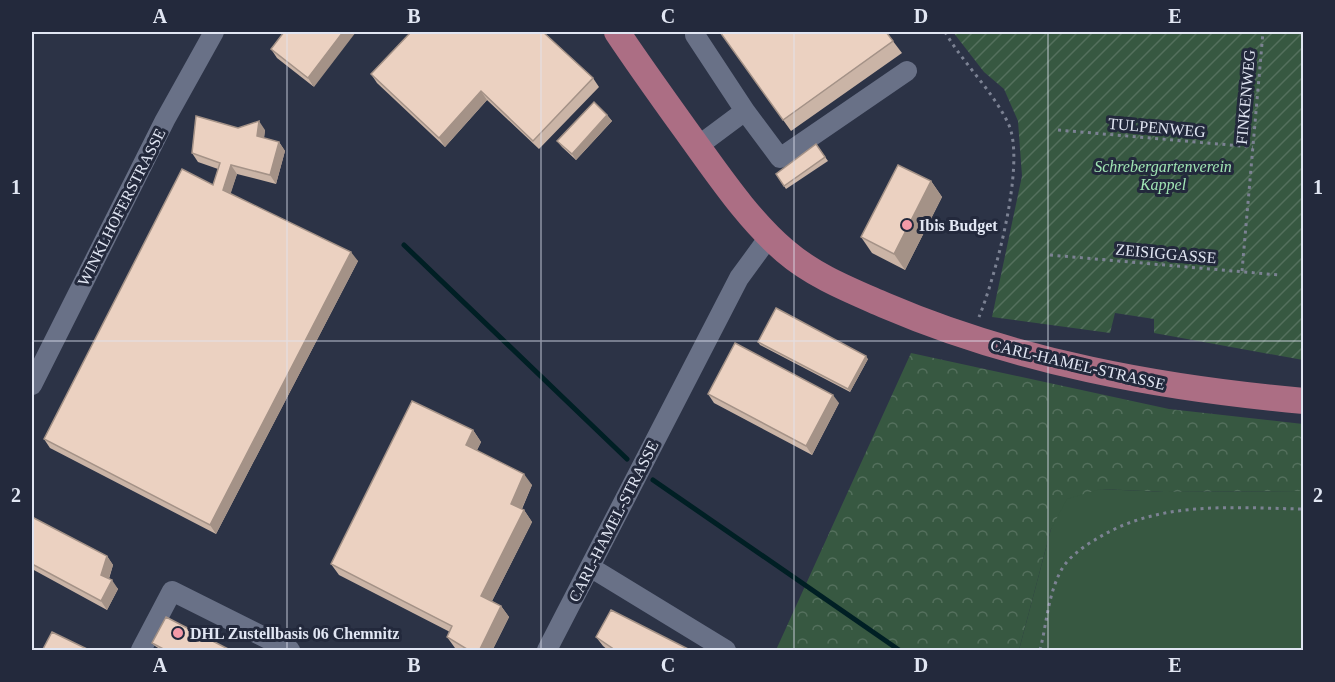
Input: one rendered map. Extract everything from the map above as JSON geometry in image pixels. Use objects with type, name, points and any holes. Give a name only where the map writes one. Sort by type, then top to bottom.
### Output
[{"type":"main road","name":"CARL-HAMEL-STRASSE","points":[[617,32],[698,146],[769,237],[801,263],[836,284],[925,323],[1030,356],[1167,385],[1304,401]]},
{"type":"street","name":"WINKLHOFERSTRASSE","points":[[32,384],[165,120],[214,32]]},
{"type":"street","points":[[695,35],[745,111],[780,158],[907,71]]},
{"type":"street","points":[[698,146],[745,111]]},
{"type":"street","name":"CARL-HAMEL-STRASSE","points":[[547,651],[739,278],[769,237]]},
{"type":"street","points":[[590,567],[726,651]]},
{"type":"street","points":[[141,651],[172,591],[290,651]]},
{"type":"path","points":[[945,32],[1009,124],[1013,143],[1010,199],[1001,244],[971,338]]},
{"type":"path","name":"FINKENWEG","points":[[1242,272],[1263,32]]},
{"type":"path","name":"TULPENWEG","points":[[1058,130],[1253,147]]},
{"type":"path","name":"ZEISIGGASSE","points":[[1050,255],[1279,275]]},
{"type":"path","points":[[1040,651],[1053,590],[1064,566],[1084,546],[1110,530],[1157,514],[1195,508],[1304,509]]},
{"type":"green space","name":"Schrebergartenverein Kappel","points":[[953,32],[1303,32],[1303,360],[1154,333],[1154,319],[1115,313],[1110,333],[992,317],[1022,176],[1018,121],[1004,89],[984,72]]},
{"type":"green space","points":[[911,353],[1169,409],[1303,424],[1303,491],[1164,492],[1101,489],[1051,529],[1019,650],[776,650]]},
{"type":"green space","points":[[1101,489],[1164,492],[1303,491],[1303,650],[1019,650],[1051,529],[1067,499]]},
{"type":"building","points":[[284,32],[343,32],[308,78],[271,49]]},
{"type":"building","points":[[411,32],[543,32],[593,78],[533,141],[481,91],[439,138],[371,74]]},
{"type":"building","points":[[720,32],[886,32],[893,41],[783,120]]},
{"type":"building","points":[[594,102],[607,115],[572,154],[557,141]]},
{"type":"building","points":[[196,116],[238,128],[259,121],[257,136],[279,142],[270,175],[231,165],[223,190],[351,252],[210,525],[44,439],[182,169],[213,185],[220,163],[192,153]]},
{"type":"building","points":[[816,144],[825,157],[784,186],[776,174]]},
{"type":"building","points":[[898,165],[931,181],[894,254],[861,237]]},
{"type":"building","points":[[776,308],[866,356],[848,389],[758,342]]},
{"type":"building","points":[[735,343],[833,395],[806,446],[708,394]]},
{"type":"building","points":[[412,401],[473,430],[466,445],[524,474],[511,504],[524,510],[481,596],[501,606],[479,651],[470,651],[447,637],[452,626],[331,564]]},
{"type":"building","points":[[32,517],[107,556],[101,575],[112,580],[101,601],[32,564]]},
{"type":"building","points":[[611,610],[692,651],[610,651],[612,648],[596,637]]},
{"type":"building","name":"DHL Zustellbasis 06 Chemnitz","points":[[166,617],[232,651],[167,651],[152,643]]},
{"type":"building","points":[[52,632],[89,650],[42,651]]},
{"type":"waterway","points":[[404,245],[627,459]]},
{"type":"waterway","points":[[653,480],[899,650]]},
{"type":"place","name":"Ibis Budget","points":[[907,225]]},
{"type":"place","name":"DHL Zustellbasis 06 Chemnitz","points":[[178,633]]}]
